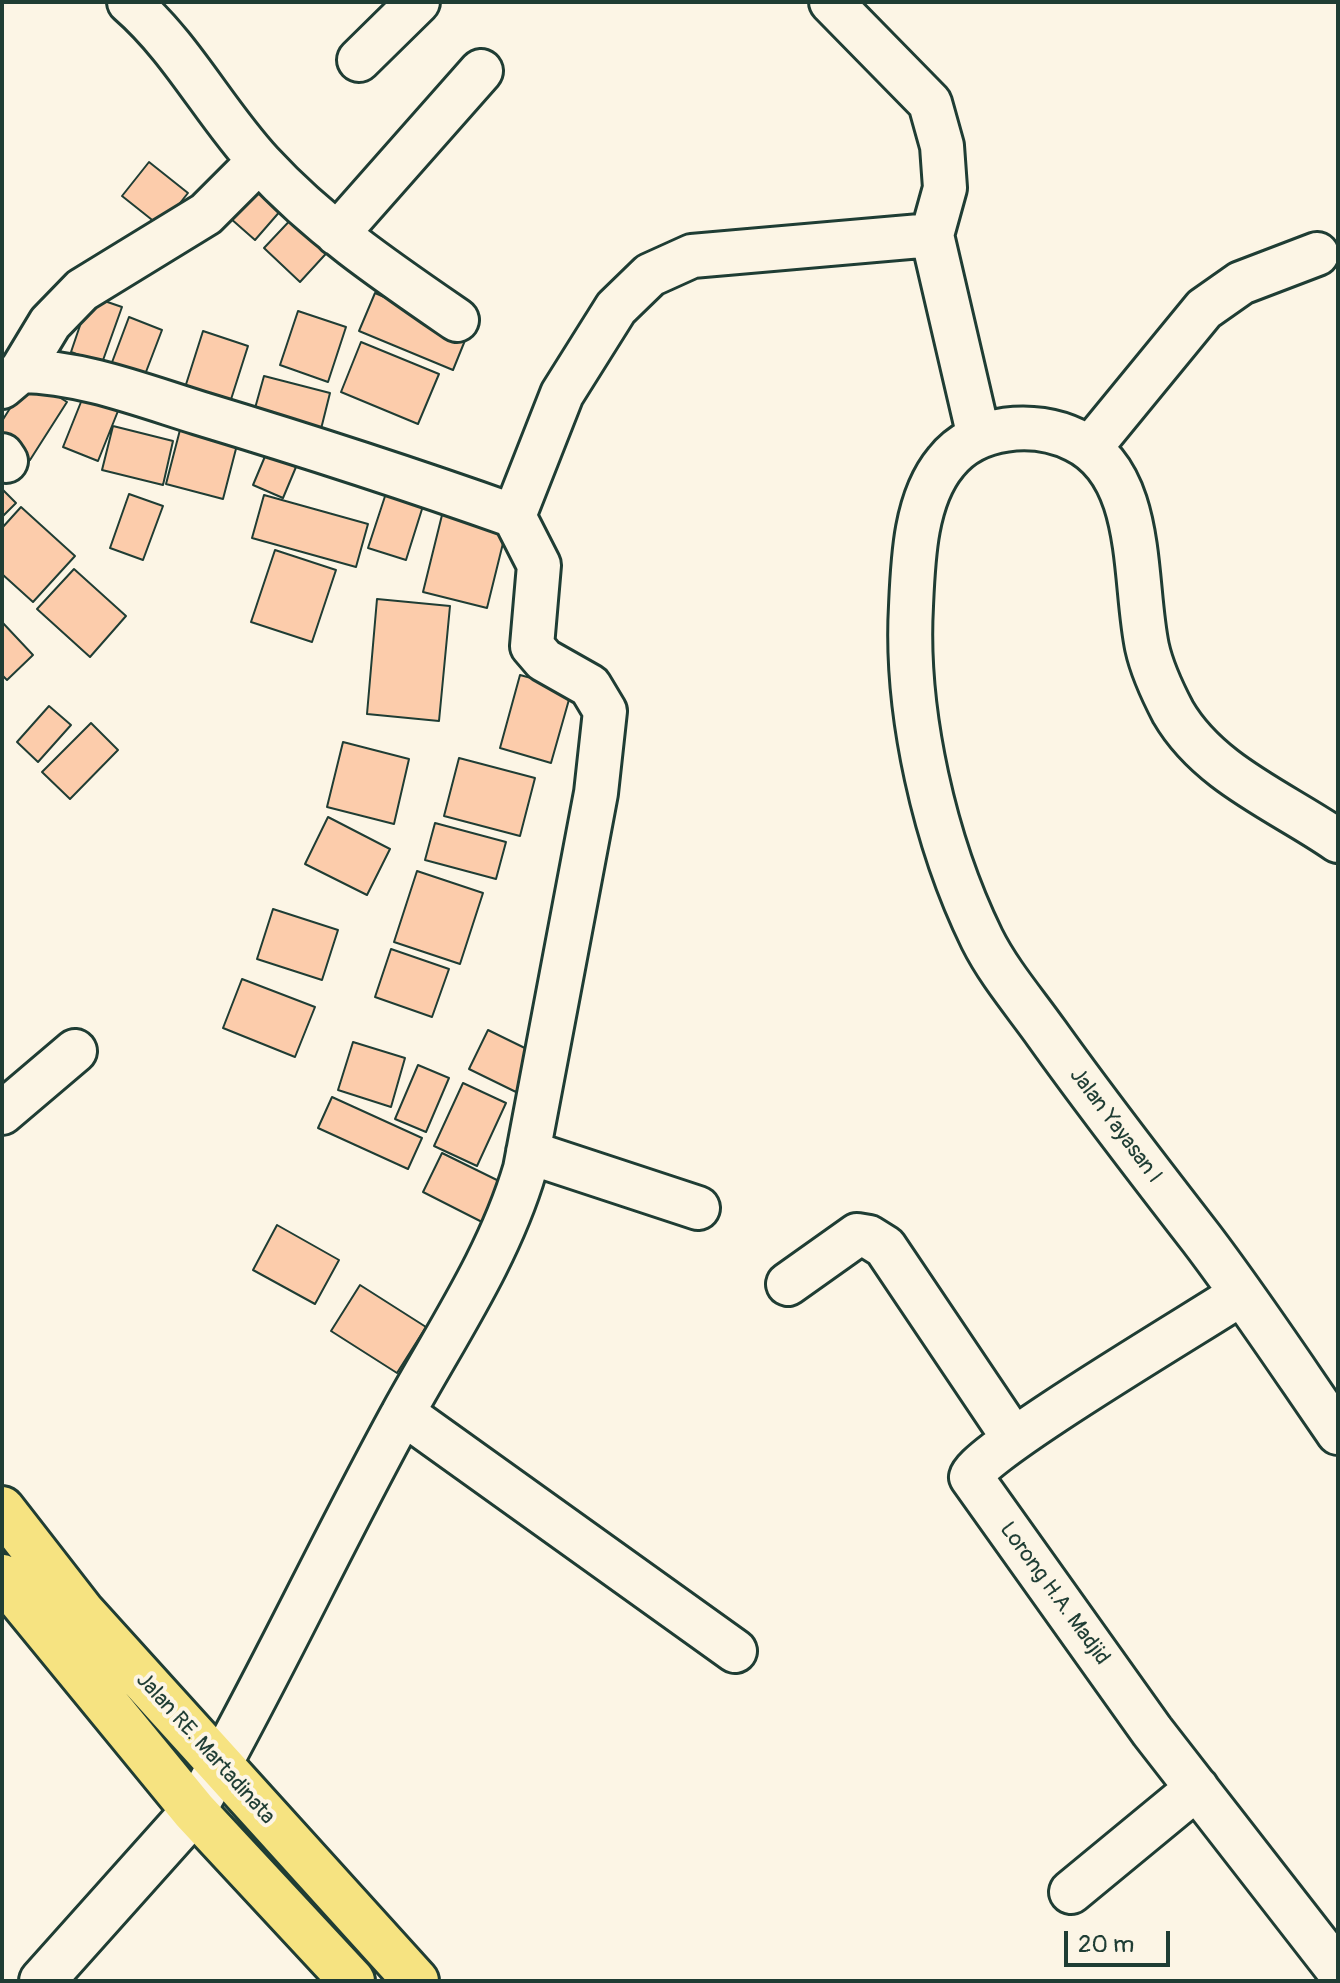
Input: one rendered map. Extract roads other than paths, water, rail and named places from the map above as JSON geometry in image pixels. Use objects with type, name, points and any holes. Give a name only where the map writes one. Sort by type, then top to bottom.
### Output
[{"type":"highway","name":"Jalan RE. Martadinata","points":[[2,1509],[82,1612],[218,1766],[416,1981]]},
{"type":"highway","points":[[2,1577],[194,1811],[352,1981]]},
{"type":"street","points":[[359,60],[418,2]]},
{"type":"street","points":[[831,2],[930,103],[942,146],[945,188],[937,257],[979,437],[998,430],[1043,429],[1090,448],[1117,479],[1126,501],[1147,649],[1158,682],[1176,717],[1220,766],[1338,841]]},
{"type":"street","points":[[153,10],[259,161],[337,234],[457,320]]},
{"type":"street","points":[[337,234],[481,71]]},
{"type":"street","points":[[12,379],[50,323],[82,290],[206,214],[259,161]]},
{"type":"street","points":[[1090,448],[1204,309],[1241,283],[1317,254]]},
{"type":"street","points":[[514,516],[562,394],[616,308],[650,275],[692,256],[937,257]]},
{"type":"street","points":[[12,379],[50,372],[119,389],[361,462],[514,516],[539,565],[532,646],[544,660],[590,686],[605,711],[596,793],[528,1152],[504,1231],[403,1413],[194,1811],[42,1981]]},
{"type":"street","name":"Jalan Yayasan I","points":[[979,437],[958,449],[932,482],[913,569],[910,631],[915,696],[932,799],[960,887],[998,966],[1109,1121],[1241,1294],[1338,1433]]},
{"type":"street","points":[[2,1113],[75,1051]]},
{"type":"street","points":[[528,1152],[698,1208]]},
{"type":"street","points":[[788,1284],[857,1235],[885,1247],[1014,1439]]},
{"type":"street","name":"Lorong H.A. Madjid","points":[[1241,1294],[1014,1439],[977,1465],[971,1474],[974,1483],[1197,1788],[1338,1970]]},
{"type":"street","points":[[403,1413],[735,1651]]},
{"type":"street","points":[[1071,1892],[1197,1788]]}]
